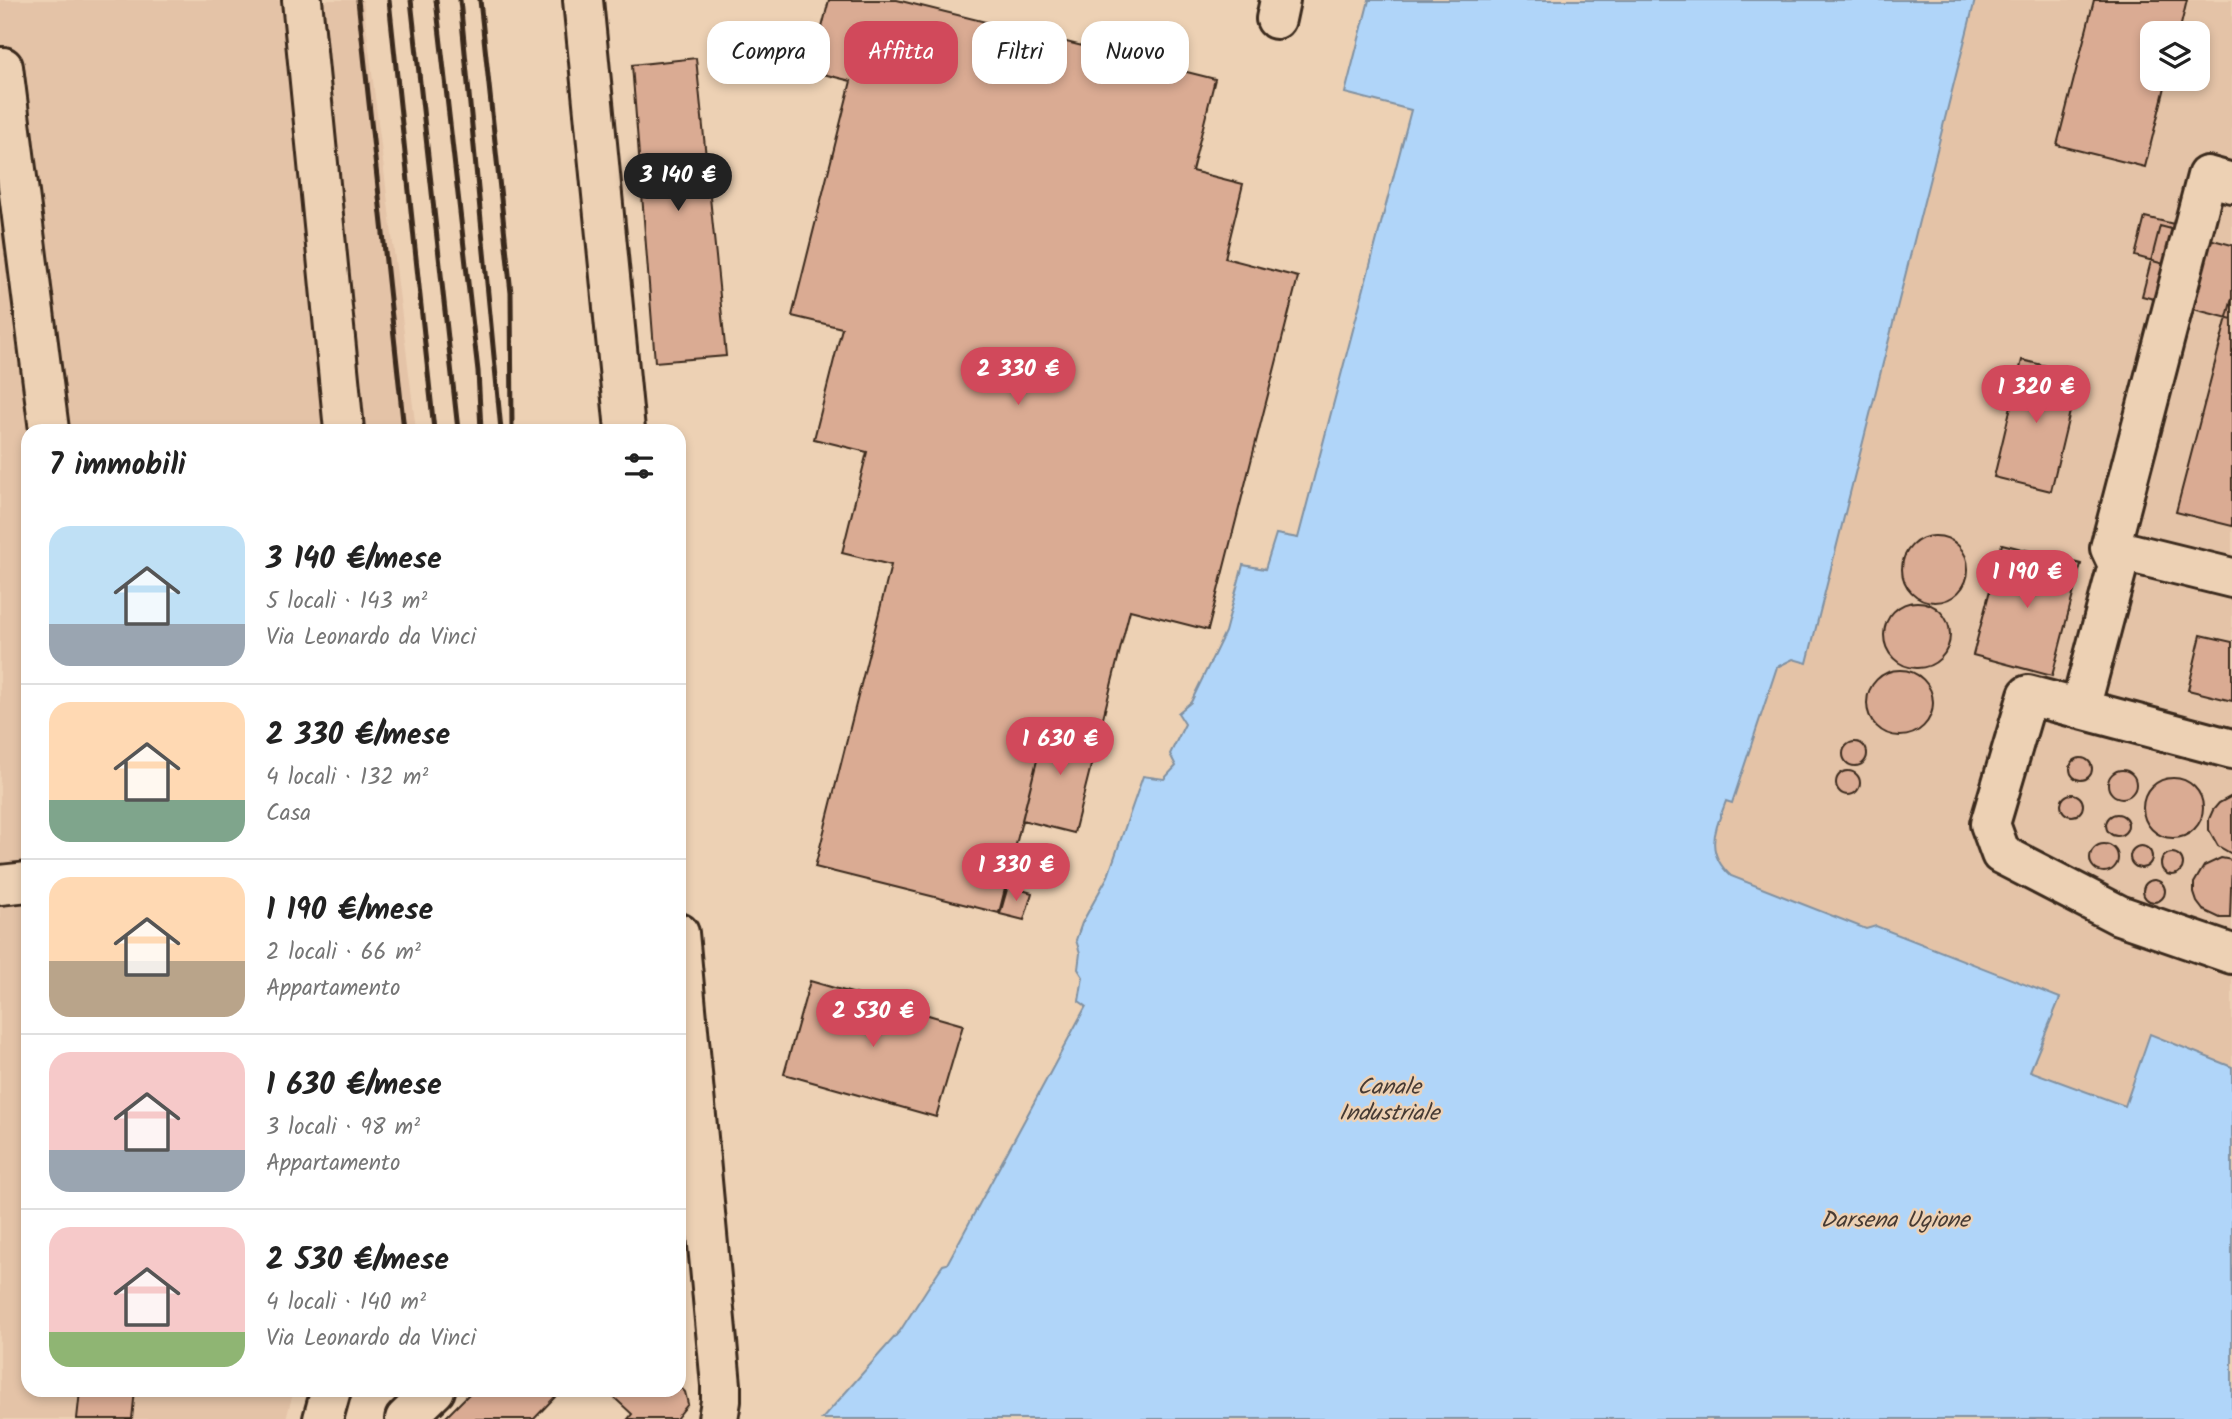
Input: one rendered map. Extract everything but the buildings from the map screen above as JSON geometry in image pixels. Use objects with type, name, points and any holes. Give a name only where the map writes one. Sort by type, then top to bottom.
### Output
[{"type":"street","points":[[302,0],[343,424]]},
{"type":"street","points":[[583,0],[624,424]]},
{"type":"street","points":[[0,68],[3,67],[48,424]]},
{"type":"street","points":[[2080,709],[2118,565],[2110,548],[2207,176],[2232,183]]},
{"type":"street","points":[[2110,548],[2232,578]]},
{"type":"street","points":[[2232,749],[2028,695],[1990,824],[2001,854],[2119,915],[2232,954]]},
{"type":"street","points":[[0,885],[21,883]]},
{"type":"street","points":[[686,1111],[687,1136],[721,1385],[718,1419]]},
{"type":"street","points":[[323,1419],[329,1397]]},
{"type":"street","points":[[405,1419],[428,1397]]},
{"type":"shaded area","points":[[0,0],[363,0],[415,424],[21,424],[21,1397],[292,1397],[286,1419],[0,1419]]},
{"type":"shaded area","points":[[1975,0],[2232,0],[2232,1067],[2150,1034],[2125,1106],[2029,1071],[2060,997],[1877,926],[1866,929],[1731,876],[1718,862],[1713,843],[1714,834],[1726,801],[1732,803],[1777,667],[1793,659],[1807,662]]},
{"type":"water","name":"Canale Industriale","points":[[1369,0],[1975,0],[1807,663],[1793,659],[1777,667],[1732,803],[1726,801],[1718,822],[1715,849],[1717,858],[1731,876],[1866,929],[1876,926],[2060,998],[2030,1071],[2125,1106],[2150,1034],[2232,1067],[2232,1419],[822,1419],[900,1331],[938,1272],[947,1264],[1086,1006],[1079,1001],[1083,977],[1078,969],[1080,953],[1076,940],[1082,923],[1108,876],[1143,776],[1164,779],[1176,766],[1170,754],[1185,724],[1178,713],[1191,702],[1225,632],[1243,565],[1265,569],[1276,534],[1298,538],[1411,110],[1345,93]]},
{"type":"railway","points":[[358,0],[403,424]]},
{"type":"railway","points":[[389,0],[433,424]]},
{"type":"railway","points":[[411,0],[457,424]]},
{"type":"railway","points":[[436,0],[478,371],[481,424]]},
{"type":"railway","points":[[460,0],[500,424]]},
{"type":"railway","points":[[480,0],[511,293],[512,424]]},
{"type":"water label","name":"Darsena Ugione","points":[[1895,1219]]}]
